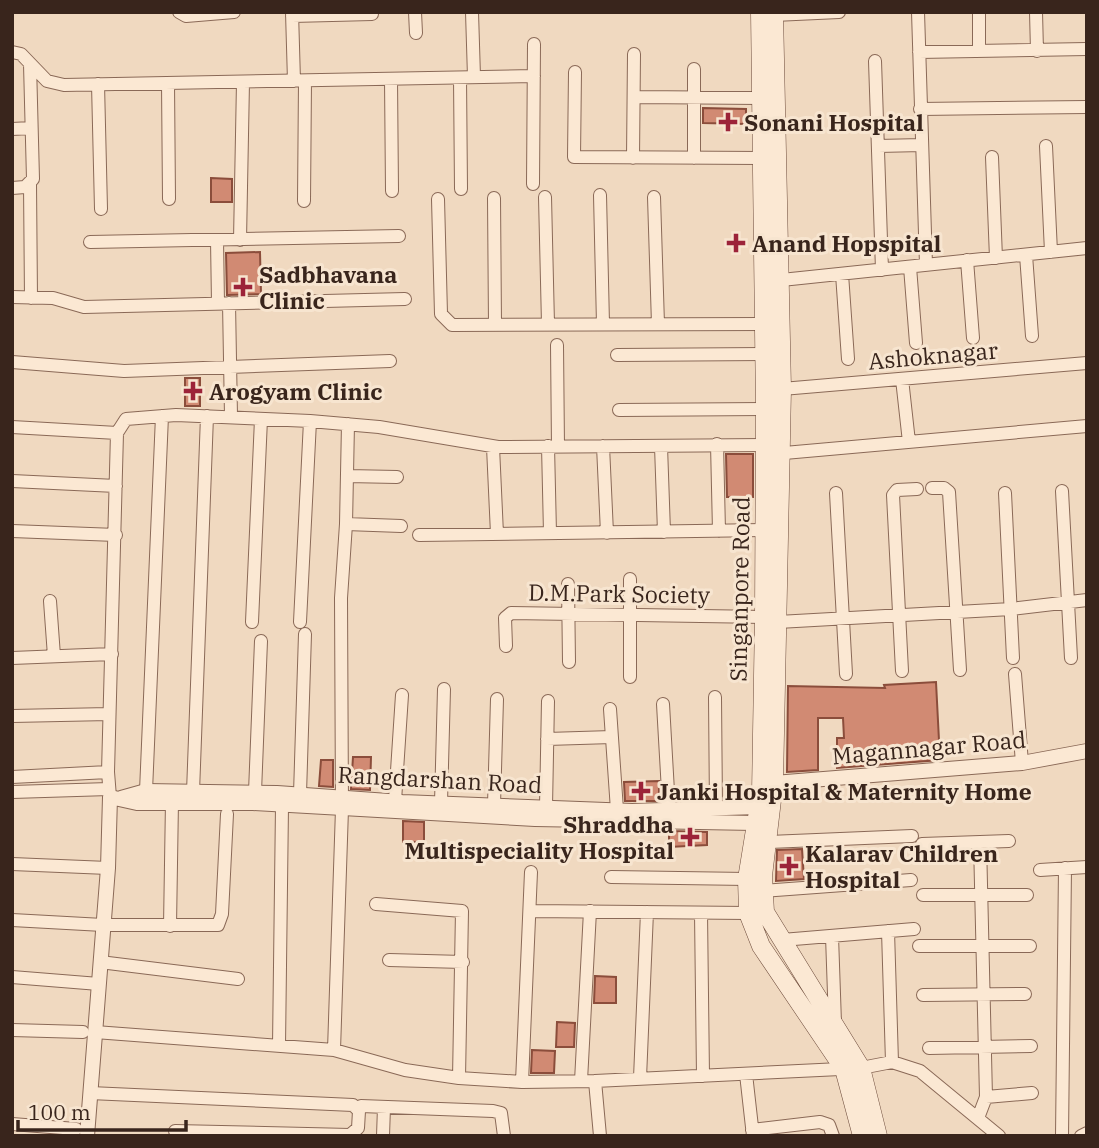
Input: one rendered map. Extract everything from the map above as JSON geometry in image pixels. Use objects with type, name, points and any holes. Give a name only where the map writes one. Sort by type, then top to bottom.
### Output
[{"type":"main road","name":"Singanpore Road","points":[[769,13],[762,98],[762,158],[782,389],[771,451],[764,530],[773,618],[761,793],[755,815],[747,879],[748,913],[761,946],[853,1069],[862,1136]]},
{"type":"main road","name":"Singanpore Road","points":[[769,13],[772,281],[765,324],[765,409],[771,451],[774,783],[762,891],[765,912],[835,1026],[878,1136]]},
{"type":"street","points":[[179,12],[186,16],[233,12]]},
{"type":"street","points":[[415,12],[416,33]]},
{"type":"street","points":[[461,189],[472,12]]},
{"type":"street","points":[[769,13],[839,12]]},
{"type":"street","points":[[918,12],[926,265]]},
{"type":"street","points":[[979,12],[979,51]]},
{"type":"street","points":[[1036,12],[1037,51]]},
{"type":"street","points":[[304,201],[299,81],[292,14],[372,14]]},
{"type":"street","points":[[533,184],[534,44]]},
{"type":"street","points":[[919,52],[1087,49]]},
{"type":"street","points":[[12,52],[21,54],[47,81],[64,85],[534,76]]},
{"type":"street","points":[[633,158],[634,54]]},
{"type":"street","points":[[875,61],[882,270]]},
{"type":"street","points":[[12,188],[25,187],[33,179],[30,63]]},
{"type":"street","points":[[694,69],[694,158]]},
{"type":"street","points":[[575,72],[574,157],[762,158]]},
{"type":"street","points":[[391,79],[391,191]]},
{"type":"street","points":[[240,240],[243,82]]},
{"type":"street","points":[[168,83],[169,199]]},
{"type":"street","points":[[98,84],[100,209]]},
{"type":"street","points":[[634,97],[762,98]]},
{"type":"street","points":[[920,109],[1087,107]]},
{"type":"street","points":[[12,129],[32,128]]},
{"type":"street","points":[[878,146],[922,145]]},
{"type":"street","points":[[1046,146],[1051,252]]},
{"type":"street","points":[[992,157],[996,258]]},
{"type":"street","points":[[30,184],[31,298]]},
{"type":"street","points":[[600,195],[603,324]]},
{"type":"street","points":[[545,197],[548,324]]},
{"type":"street","points":[[653,197],[658,324]]},
{"type":"street","points":[[494,198],[495,324]]},
{"type":"street","points":[[438,199],[441,314],[453,324],[765,324]]},
{"type":"street","points":[[90,242],[399,236]]},
{"type":"street","points":[[217,240],[231,367],[231,416]]},
{"type":"street","points":[[772,281],[1086,248],[1087,255]]},
{"type":"street","points":[[1026,254],[1032,336]]},
{"type":"street","points":[[967,260],[973,338]]},
{"type":"street","points":[[910,267],[916,343]]},
{"type":"street","points":[[842,274],[848,359]]},
{"type":"street","points":[[12,298],[53,298],[84,307],[405,299]]},
{"type":"street","points":[[550,533],[557,345]]},
{"type":"street","points":[[617,355],[765,354]]},
{"type":"street","points":[[12,362],[124,371],[390,361]]},
{"type":"street","name":"Ashoknagar","points":[[782,389],[1087,363]]},
{"type":"street","points":[[902,379],[909,442]]},
{"type":"street","points":[[619,410],[765,409]]},
{"type":"street","points":[[146,791],[162,416]]},
{"type":"street","points":[[194,792],[207,416]]},
{"type":"street","points":[[12,1124],[82,1132],[90,1093],[89,1032],[99,984],[113,795],[108,772],[117,432],[126,419],[231,416],[310,421],[348,424],[493,447],[717,444],[771,451],[1087,426]]},
{"type":"street","points":[[252,622],[261,419]]},
{"type":"street","points":[[300,794],[302,628],[310,421]]},
{"type":"street","points":[[334,1050],[342,803],[340,615],[346,524],[348,424]]},
{"type":"street","points":[[12,427],[117,432]]},
{"type":"street","points":[[717,444],[719,531]]},
{"type":"street","points":[[603,446],[607,533]]},
{"type":"street","points":[[661,446],[664,532]]},
{"type":"street","points":[[493,447],[496,534]]},
{"type":"street","points":[[347,476],[397,477]]},
{"type":"street","points":[[12,481],[116,486]]},
{"type":"street","points":[[932,488],[944,488],[949,492],[960,670]]},
{"type":"street","points":[[902,671],[893,495],[897,490],[917,489]]},
{"type":"street","points":[[1062,491],[1071,658]]},
{"type":"street","points":[[836,493],[846,674]]},
{"type":"street","points":[[1004,493],[1013,658]]},
{"type":"street","points":[[346,524],[401,526]]},
{"type":"street","points":[[419,535],[764,530]]},
{"type":"street","points":[[12,531],[116,535]]},
{"type":"street","points":[[630,677],[631,579]]},
{"type":"street","points":[[568,584],[569,662]]},
{"type":"street","name":"D.M.Park Society","points":[[506,646],[508,614],[843,618],[1011,609],[1087,600]]},
{"type":"street","points":[[50,601],[54,656]]},
{"type":"street","points":[[255,792],[261,641]]},
{"type":"street","points":[[12,657],[112,654]]},
{"type":"street","points":[[1016,674],[1022,764]]},
{"type":"street","points":[[441,803],[444,689]]},
{"type":"street","points":[[395,801],[402,695]]},
{"type":"street","points":[[715,697],[716,808]]},
{"type":"street","points":[[494,805],[497,699]]},
{"type":"street","points":[[546,807],[548,701]]},
{"type":"street","points":[[663,704],[669,809]]},
{"type":"street","points":[[610,709],[617,810]]},
{"type":"street","points":[[12,716],[109,714]]},
{"type":"street","points":[[547,739],[612,737]]},
{"type":"street","name":"Magannagar Road","points":[[774,783],[1022,764],[1087,751]]},
{"type":"street","points":[[12,777],[108,772]]},
{"type":"street","name":"Rangdarshan Road","points":[[113,795],[146,791],[300,794],[342,803],[535,819],[755,815]]},
{"type":"street","points":[[12,792],[113,795]]},
{"type":"street","name":"Rangdarshan Road","points":[[113,795],[137,803],[172,801],[282,806],[395,801],[617,810],[716,808],[755,815]]},
{"type":"street","points":[[170,926],[172,801]]},
{"type":"street","points":[[279,1046],[282,806]]},
{"type":"street","points":[[12,920],[213,927],[221,921],[227,814]]},
{"type":"street","points":[[769,842],[1009,841]]},
{"type":"street","points":[[978,1118],[986,1097],[980,842]]},
{"type":"street","points":[[12,863],[108,868]]},
{"type":"street","points":[[1040,870],[1087,867]]},
{"type":"street","points":[[1062,1136],[1065,868]]},
{"type":"street","points":[[522,1082],[531,872]]},
{"type":"street","points":[[611,877],[747,879]]},
{"type":"street","points":[[762,891],[911,880]]},
{"type":"street","points":[[923,895],[1027,895]]},
{"type":"street","points":[[376,904],[459,909],[464,919],[460,1079]]},
{"type":"street","points":[[530,911],[748,913]]},
{"type":"street","points":[[581,1081],[590,911]]},
{"type":"street","points":[[640,1079],[647,912]]},
{"type":"street","points":[[701,913],[703,1076]]},
{"type":"street","points":[[782,940],[915,929]]},
{"type":"street","points":[[888,931],[892,1062]]},
{"type":"street","points":[[832,936],[835,1026]]},
{"type":"street","points":[[919,946],[1030,946]]},
{"type":"street","points":[[389,961],[463,962]]},
{"type":"street","points":[[100,962],[238,979]]},
{"type":"street","points":[[12,977],[99,984]]},
{"type":"street","points":[[923,995],[1025,994]]},
{"type":"street","points":[[12,1030],[89,1032],[334,1050],[405,1070],[460,1079],[522,1082],[853,1069],[892,1062],[920,1071],[999,1136]]},
{"type":"street","points":[[929,1048],[1031,1046]]},
{"type":"street","points":[[746,1074],[752,1133],[820,1122],[829,1125],[832,1136]]},
{"type":"street","points":[[595,1081],[600,1136]]},
{"type":"street","points":[[90,1093],[353,1105],[359,1111],[358,1128],[350,1135],[175,1131]]},
{"type":"street","points":[[986,1097],[1032,1093]]},
{"type":"street","points":[[361,1106],[501,1113],[504,1136]]},
{"type":"street","points":[[383,1136],[384,1107]]},
{"type":"street","points":[[1082,1136],[1087,1133]]},
{"type":"building","points":[[703,108],[746,109],[746,124],[703,123]]},
{"type":"building","points":[[211,178],[232,179],[232,202],[211,202]]},
{"type":"building","points":[[260,252],[261,294],[227,295],[226,253]]},
{"type":"building","points":[[185,378],[200,378],[200,406],[185,406]]},
{"type":"building","points":[[726,454],[753,454],[753,497],[727,497]]},
{"type":"building","points":[[936,682],[940,760],[837,768],[837,738],[844,738],[843,718],[818,718],[818,770],[787,772],[788,686],[885,688],[884,685]]},
{"type":"building","points":[[353,757],[371,757],[370,790],[351,789]]},
{"type":"building","points":[[321,760],[333,760],[333,787],[319,786]]},
{"type":"building","points":[[659,781],[659,801],[625,801],[624,782]]},
{"type":"building","points":[[403,821],[424,822],[424,842],[403,842]]},
{"type":"building","points":[[669,831],[707,832],[707,845],[669,847]]},
{"type":"building","points":[[802,849],[804,879],[776,881],[777,850]]},
{"type":"building","points":[[595,976],[616,977],[616,1003],[594,1003]]},
{"type":"building","points":[[557,1022],[575,1023],[574,1047],[556,1047]]},
{"type":"building","points":[[532,1050],[555,1051],[554,1073],[531,1073]]},
{"type":"place","name":"Sonani Hospital","points":[[728,122]]},
{"type":"place","name":"Anand Hopspital","points":[[736,243]]},
{"type":"place","name":"Sadbhavana Clinic","points":[[243,287]]},
{"type":"place","name":"Arogyam Clinic","points":[[193,391]]},
{"type":"place","name":"Janki Hospital & Maternity Home","points":[[641,791]]},
{"type":"place","name":"Shraddha Multispeciality Hospital","points":[[690,837]]},
{"type":"place","name":"Kalarav Children Hospital","points":[[789,866]]}]
